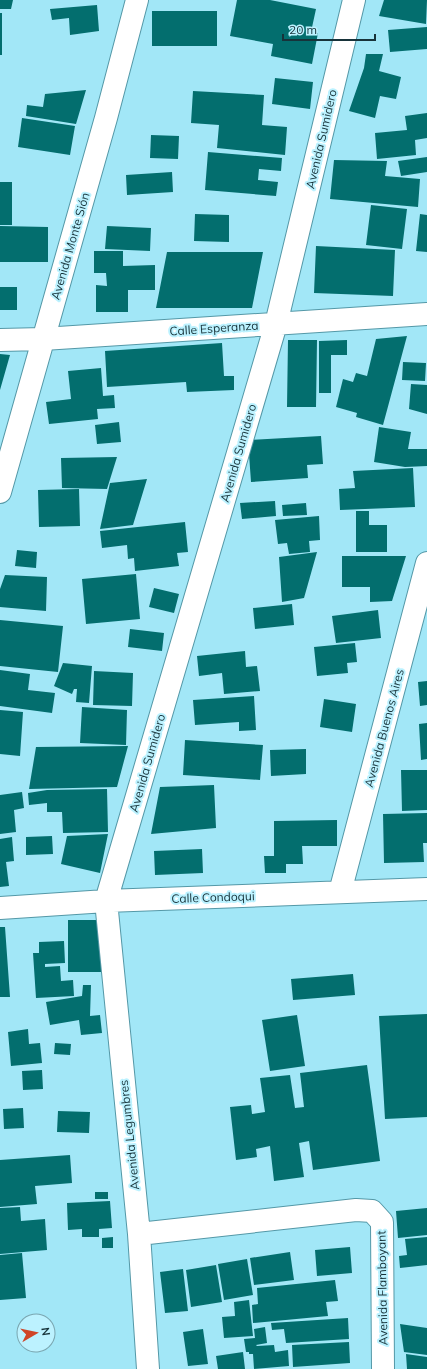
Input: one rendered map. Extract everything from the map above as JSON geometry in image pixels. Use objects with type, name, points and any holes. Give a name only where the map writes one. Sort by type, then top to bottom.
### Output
[{"type":"street","name":"Avenida Monte Sión","points":[[0,492],[106,118],[137,0]]},
{"type":"street","name":"Avenida Sumidero","points":[[106,901],[276,324],[354,0]]},
{"type":"street","name":"Calle Esperanza","points":[[0,340],[43,339],[427,314]]},
{"type":"street","name":"Avenida Buenos Aires","points":[[340,892],[427,563]]},
{"type":"street","name":"Calle Condoqui","points":[[0,908],[106,901],[427,889]]},
{"type":"street","name":"Avenida Legumbres","points":[[106,901],[139,1234],[148,1369]]},
{"type":"street","name":"Avenida Flamboyant","points":[[139,1234],[356,1210],[372,1211],[382,1222],[383,1369]]},
{"type":"building","points":[[0,0],[13,0],[11,9],[0,9]]},
{"type":"building","points":[[237,0],[270,0],[316,9],[311,32],[318,33],[312,64],[271,56],[273,44],[230,36]]},
{"type":"building","points":[[384,0],[427,0],[426,24],[379,16]]},
{"type":"building","points":[[97,5],[99,31],[70,35],[69,18],[52,20],[50,9]]},
{"type":"building","points":[[152,11],[217,11],[217,46],[152,46]]},
{"type":"building","points":[[0,13],[2,13],[2,55],[0,55]]},
{"type":"building","points":[[427,27],[427,49],[390,52],[388,30]]},
{"type":"building","points":[[366,54],[383,54],[379,71],[401,77],[396,99],[380,96],[375,118],[349,111],[364,68]]},
{"type":"building","points":[[275,78],[313,82],[310,109],[272,104]]},
{"type":"building","points":[[86,90],[76,124],[26,116],[27,105],[43,107],[45,94]]},
{"type":"building","points":[[193,91],[264,95],[262,125],[287,127],[285,155],[217,148],[219,125],[191,123]]},
{"type":"building","points":[[427,113],[427,138],[415,140],[416,155],[377,159],[375,133],[407,130],[405,116]]},
{"type":"building","points":[[22,118],[75,126],[70,155],[18,147]]},
{"type":"building","points":[[151,135],[179,136],[178,159],[150,158]]},
{"type":"building","points":[[208,152],[282,158],[281,171],[259,169],[258,180],[278,182],[276,196],[205,190]]},
{"type":"building","points":[[427,157],[427,172],[401,176],[398,161]]},
{"type":"building","points":[[334,160],[387,161],[385,176],[420,179],[418,207],[330,199]]},
{"type":"building","points":[[172,172],[173,192],[127,195],[126,175]]},
{"type":"building","points":[[0,182],[12,182],[12,225],[0,225]]},
{"type":"building","points":[[371,205],[407,209],[402,249],[366,245]]},
{"type":"building","points":[[195,214],[229,215],[229,242],[194,241]]},
{"type":"building","points":[[420,214],[427,215],[427,252],[416,251]]},
{"type":"building","points":[[0,226],[48,227],[48,262],[0,262]]},
{"type":"building","points":[[107,226],[151,228],[150,251],[105,249]]},
{"type":"building","points":[[316,246],[395,250],[393,296],[314,293]]},
{"type":"building","points":[[94,251],[123,251],[123,266],[155,265],[155,290],[128,290],[128,312],[96,312],[96,285],[107,286],[106,273],[94,273]]},
{"type":"building","points":[[167,252],[263,252],[252,308],[156,308]]},
{"type":"building","points":[[0,287],[17,287],[17,310],[0,310]]},
{"type":"building","points":[[407,336],[383,425],[356,417],[357,413],[336,407],[343,379],[353,382],[356,373],[367,376],[376,339]]},
{"type":"building","points":[[288,340],[317,340],[316,407],[287,407]]},
{"type":"building","points":[[347,340],[347,355],[331,355],[331,393],[319,393],[319,341]]},
{"type":"building","points":[[222,343],[224,376],[234,376],[234,390],[187,392],[186,382],[107,387],[105,351]]},
{"type":"building","points":[[0,354],[10,355],[0,390]]},
{"type":"building","points":[[403,362],[426,363],[425,381],[402,380]]},
{"type":"building","points":[[101,368],[103,396],[114,395],[115,408],[97,409],[98,419],[49,424],[46,402],[71,399],[68,371]]},
{"type":"building","points":[[411,384],[427,385],[427,414],[409,409]]},
{"type":"building","points":[[119,422],[121,442],[97,444],[95,425]]},
{"type":"building","points":[[379,427],[411,432],[408,449],[427,449],[427,466],[405,467],[374,462]]},
{"type":"building","points":[[321,436],[323,464],[307,465],[308,478],[251,482],[248,440]]},
{"type":"building","points":[[117,457],[107,489],[62,488],[61,458]]},
{"type":"building","points":[[413,468],[415,507],[340,510],[339,489],[355,488],[353,471]]},
{"type":"building","points":[[147,479],[133,525],[100,529],[110,483]]},
{"type":"building","points":[[79,489],[80,526],[39,527],[38,490]]},
{"type":"building","points":[[275,501],[276,516],[242,519],[240,503]]},
{"type":"building","points":[[306,503],[307,515],[283,516],[282,505]]},
{"type":"building","points":[[356,511],[369,511],[369,525],[387,525],[387,552],[356,552]]},
{"type":"building","points":[[319,516],[320,540],[309,541],[310,552],[289,554],[287,543],[278,544],[275,520]]},
{"type":"building","points":[[185,522],[188,552],[177,553],[179,566],[135,571],[134,558],[128,559],[127,545],[102,548],[100,531]]},
{"type":"building","points":[[17,550],[37,552],[36,568],[15,566]]},
{"type":"building","points":[[317,552],[304,598],[282,602],[279,557]]},
{"type":"building","points":[[342,556],[406,556],[392,601],[370,602],[370,587],[342,587]]},
{"type":"building","points":[[136,574],[140,619],[86,624],[82,579]]},
{"type":"building","points":[[5,575],[47,577],[46,611],[0,607],[0,589]]},
{"type":"building","points":[[154,588],[179,594],[174,613],[149,607]]},
{"type":"building","points":[[292,604],[294,625],[255,629],[253,608]]},
{"type":"building","points":[[378,610],[381,638],[336,643],[332,616]]},
{"type":"building","points":[[0,620],[63,626],[58,672],[0,666]]},
{"type":"building","points":[[130,629],[164,633],[162,651],[128,647]]},
{"type":"building","points":[[355,643],[357,662],[347,663],[348,673],[317,676],[314,647]]},
{"type":"building","points":[[245,651],[246,667],[257,666],[260,691],[224,694],[222,673],[199,676],[197,656]]},
{"type":"building","points":[[63,663],[92,666],[89,703],[76,702],[77,689],[74,689],[72,694],[54,686]]},
{"type":"building","points":[[0,670],[30,674],[28,690],[55,693],[52,713],[0,706]]},
{"type":"building","points":[[94,671],[133,673],[132,706],[93,705]]},
{"type":"building","points":[[427,681],[427,705],[420,706],[418,682]]},
{"type":"building","points":[[254,696],[256,730],[239,731],[239,722],[195,725],[193,700]]},
{"type":"building","points":[[324,699],[356,704],[352,732],[320,727]]},
{"type":"building","points":[[82,707],[127,710],[126,745],[80,743]]},
{"type":"building","points":[[0,710],[23,712],[20,756],[0,754]]},
{"type":"building","points":[[427,723],[427,759],[421,760],[419,724]]},
{"type":"building","points":[[185,740],[263,745],[260,780],[183,775]]},
{"type":"building","points":[[128,746],[117,787],[29,789],[36,747]]},
{"type":"building","points":[[306,749],[306,774],[271,776],[270,750]]},
{"type":"building","points":[[401,770],[427,770],[427,810],[402,811]]},
{"type":"building","points":[[214,785],[216,828],[151,834],[160,787]]},
{"type":"building","points":[[107,789],[108,832],[63,833],[62,812],[47,812],[47,803],[29,805],[28,793],[47,790]]},
{"type":"building","points":[[22,792],[24,808],[14,810],[16,832],[0,834],[0,795]]},
{"type":"building","points":[[427,813],[427,843],[423,843],[424,862],[384,863],[383,814]]},
{"type":"building","points":[[337,820],[337,846],[302,846],[303,864],[286,864],[286,873],[265,873],[264,856],[274,856],[274,821]]},
{"type":"building","points":[[108,834],[100,873],[61,864],[67,836]]},
{"type":"building","points":[[52,836],[53,854],[26,855],[26,837]]},
{"type":"building","points":[[12,837],[14,861],[6,862],[9,886],[0,887],[0,839]]},
{"type":"building","points":[[202,849],[203,873],[155,875],[154,851]]},
{"type":"building","points":[[68,920],[102,920],[101,972],[68,972]]},
{"type":"building","points":[[0,927],[5,927],[10,997],[0,997]]},
{"type":"building","points":[[64,941],[65,963],[45,964],[45,967],[60,966],[61,981],[73,980],[74,996],[36,998],[33,953],[39,953],[39,942]]},
{"type":"building","points":[[353,974],[355,995],[293,1000],[291,979]]},
{"type":"building","points":[[83,985],[91,985],[90,1016],[100,1015],[102,1033],[81,1035],[79,1020],[50,1025],[46,1002],[82,996]]},
{"type":"building","points":[[427,1014],[427,1117],[385,1119],[379,1016]]},
{"type":"building","points":[[297,1015],[305,1066],[270,1071],[262,1020]]},
{"type":"building","points":[[28,1029],[29,1044],[40,1043],[42,1063],[11,1066],[8,1032]]},
{"type":"building","points":[[55,1043],[71,1044],[70,1055],[54,1054]]},
{"type":"building","points":[[367,1065],[380,1161],[313,1170],[309,1141],[299,1143],[304,1177],[274,1181],[270,1146],[256,1149],[257,1157],[236,1160],[230,1107],[251,1105],[252,1114],[265,1112],[260,1078],[290,1075],[295,1108],[304,1107],[300,1073]]},
{"type":"building","points":[[42,1070],[43,1089],[23,1090],[22,1071]]},
{"type":"building","points":[[23,1108],[24,1128],[4,1129],[3,1109]]},
{"type":"building","points":[[58,1111],[90,1112],[89,1133],[57,1132]]},
{"type":"building","points":[[70,1155],[72,1183],[35,1186],[37,1204],[0,1207],[0,1160]]},
{"type":"building","points":[[95,1192],[108,1192],[108,1199],[95,1199]]},
{"type":"building","points":[[110,1201],[112,1228],[99,1229],[99,1237],[82,1237],[82,1229],[68,1230],[67,1203]]},
{"type":"building","points":[[20,1207],[21,1221],[45,1219],[47,1250],[0,1254],[0,1208]]},
{"type":"building","points":[[427,1208],[427,1235],[398,1238],[396,1211]]},
{"type":"building","points":[[113,1237],[113,1248],[102,1248],[102,1238]]},
{"type":"building","points":[[427,1237],[427,1265],[400,1268],[399,1256],[407,1255],[405,1239]]},
{"type":"building","points":[[350,1247],[352,1273],[317,1276],[315,1250]]},
{"type":"building","points":[[290,1252],[294,1280],[254,1285],[250,1258]]},
{"type":"building","points":[[22,1253],[26,1298],[0,1300],[0,1255]]},
{"type":"building","points":[[247,1259],[253,1295],[224,1300],[218,1264]]},
{"type":"building","points":[[216,1265],[222,1302],[191,1307],[186,1270]]},
{"type":"building","points":[[183,1269],[188,1311],[165,1313],[160,1272]]},
{"type":"building","points":[[335,1280],[338,1301],[326,1302],[328,1316],[253,1323],[252,1305],[258,1304],[257,1288]]},
{"type":"building","points":[[249,1300],[253,1336],[224,1338],[222,1317],[235,1316],[234,1302]]},
{"type":"building","points":[[348,1318],[349,1339],[286,1343],[284,1329],[272,1330],[271,1323]]},
{"type":"building","points":[[400,1324],[427,1328],[427,1355],[404,1352]]},
{"type":"building","points":[[265,1327],[267,1343],[256,1345],[274,1345],[275,1352],[288,1350],[289,1366],[254,1369],[253,1354],[246,1352],[244,1339],[255,1338],[254,1329]]},
{"type":"building","points":[[203,1329],[208,1364],[188,1366],[183,1332]]},
{"type":"building","points":[[349,1342],[350,1363],[293,1367],[292,1345]]},
{"type":"building","points":[[243,1352],[245,1369],[218,1369],[216,1356]]},
{"type":"building","points":[[406,1354],[427,1357],[427,1369],[407,1369]]}]
